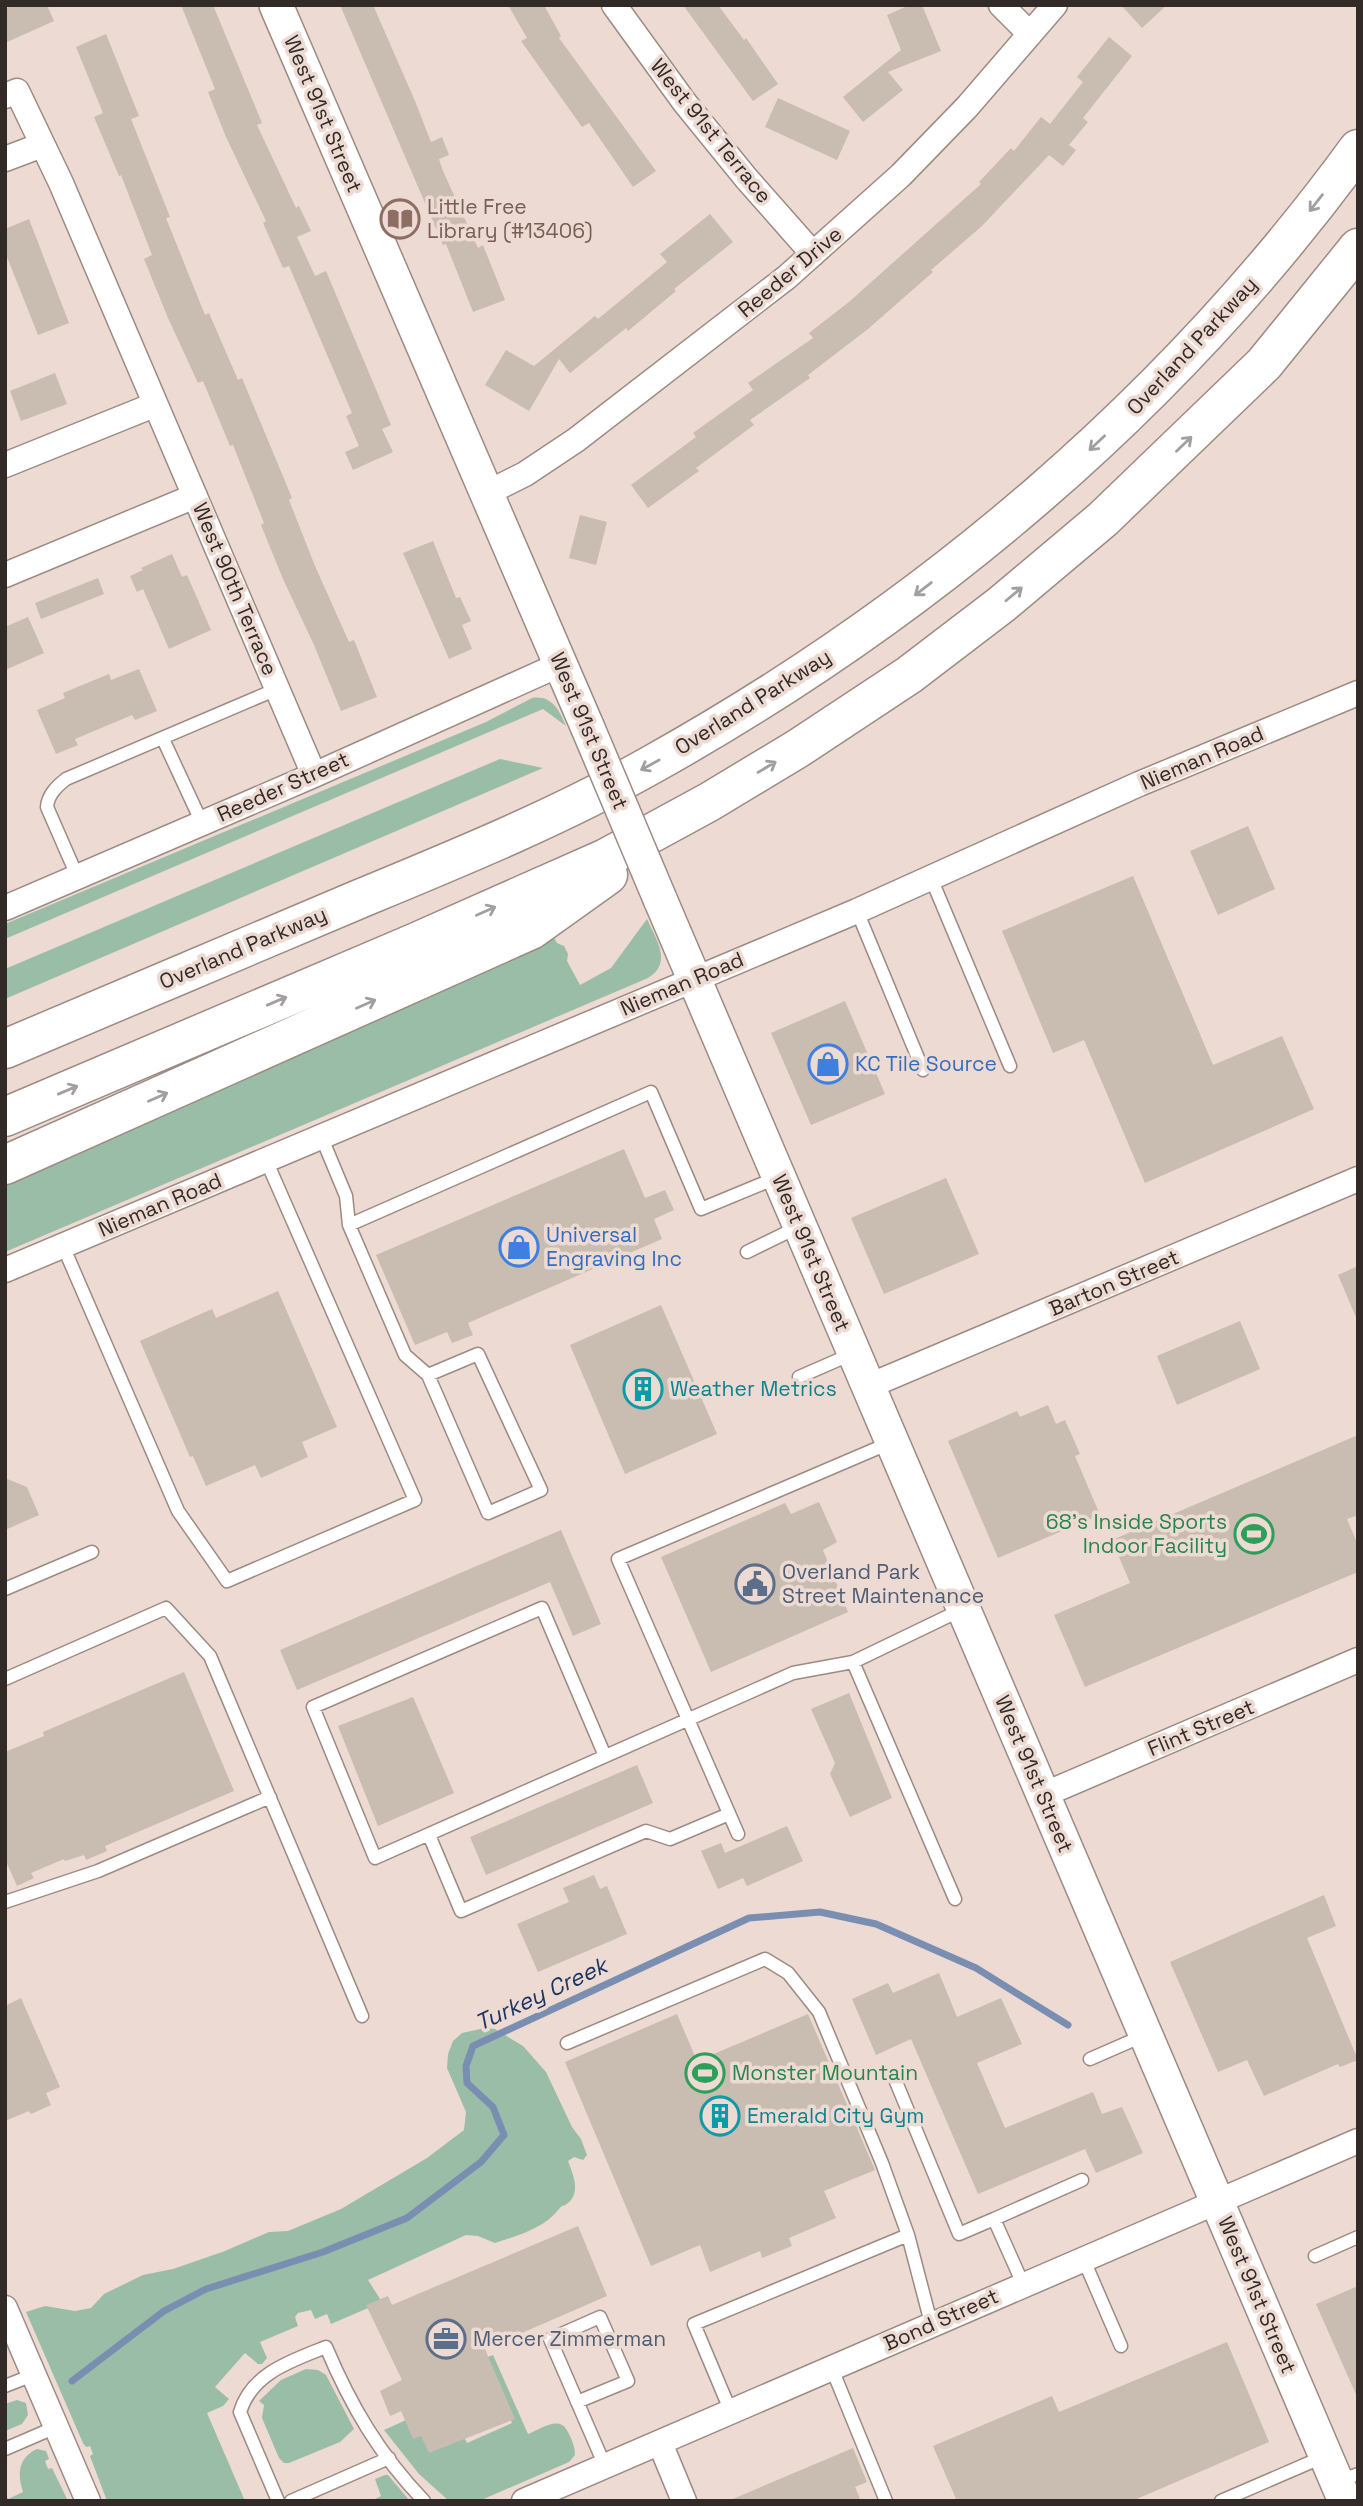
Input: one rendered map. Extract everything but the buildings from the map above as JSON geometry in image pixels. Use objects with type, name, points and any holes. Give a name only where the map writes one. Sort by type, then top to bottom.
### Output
[{"type":"highway","name":"Overland Parkway","points":[[5,1049],[457,858],[556,813],[649,766],[818,664],[978,547],[1125,417],[1196,345],[1265,268],[1358,149]]},
{"type":"highway","points":[[5,1117],[414,943],[593,863],[709,802],[797,749],[909,675],[1002,604],[1103,519],[1264,364],[1358,248]]},
{"type":"highway","points":[[5,1165],[531,930],[709,802]]},
{"type":"street","name":"West 91st Street","points":[[276,5],[561,664],[1217,2201],[1341,2478]]},
{"type":"street","name":"West 91st Terrace","points":[[614,5],[685,103],[813,254]]},
{"type":"street","points":[[1001,5],[1030,34]]},
{"type":"street","name":"Reeder Drive","points":[[487,493],[525,474],[576,440],[788,277],[910,165],[967,107],[1055,5]]},
{"type":"street","name":"West 90th Terrace","points":[[11,93],[61,183],[314,775]]},
{"type":"street","points":[[5,159],[41,145]]},
{"type":"street","points":[[5,465],[155,405]]},
{"type":"street","points":[[5,575],[195,496]]},
{"type":"street","name":"Reeder Street","points":[[5,908],[314,775],[561,664]]},
{"type":"street","name":"Nieman Road","points":[[5,1270],[857,911],[1139,784],[1358,694]]},
{"type":"street","name":"Barton Street","points":[[869,1386],[1358,1179]]},
{"type":"street","name":"Flint Street","points":[[1043,1795],[1358,1660]]},
{"type":"street","name":"Bond Street","points":[[524,2501],[832,2369],[931,2323],[1358,2141]]},
{"type":"street","points":[[5,2308],[88,2501]]},
{"type":"street","points":[[660,2443],[684,2501]]},
{"type":"lane","points":[[78,878],[47,807],[48,799],[58,785],[66,779],[277,690]]},
{"type":"lane","points":[[163,739],[202,823]]},
{"type":"lane","points":[[931,878],[1010,1066]]},
{"type":"lane","points":[[857,911],[923,1070]]},
{"type":"lane","points":[[349,1224],[651,1092],[701,1209],[779,1177]]},
{"type":"lane","points":[[321,1136],[346,1196],[349,1224],[405,1354],[428,1375],[488,1513],[541,1490],[478,1354],[428,1375]]},
{"type":"lane","points":[[63,1246],[178,1511],[228,1581],[415,1500],[267,1160]]},
{"type":"lane","points":[[747,1252],[800,1226]]},
{"type":"lane","points":[[799,1377],[854,1352]]},
{"type":"lane","points":[[737,1834],[618,1559],[892,1442]]},
{"type":"lane","points":[[5,1589],[92,1552]]},
{"type":"lane","points":[[5,1679],[166,1608],[210,1656],[362,2016]]},
{"type":"lane","points":[[605,1756],[542,1608],[313,1707],[375,1858],[793,1673],[853,1662],[964,1609]]},
{"type":"lane","points":[[853,1662],[955,1899]]},
{"type":"lane","points":[[5,1902],[98,1871],[270,1797]]},
{"type":"lane","points":[[429,1835],[461,1911],[646,1831],[670,1839],[729,1814]]},
{"type":"lane","points":[[567,2043],[765,1959],[788,1973],[819,2012],[882,2163],[908,2235],[931,2323]]},
{"type":"lane","points":[[1090,2059],[1146,2035]]},
{"type":"lane","points":[[894,2077],[959,2234],[1082,2180]]},
{"type":"lane","points":[[994,2219],[1023,2284]]},
{"type":"lane","points":[[731,2412],[694,2324],[908,2235]]},
{"type":"lane","points":[[1315,2256],[1358,2237]]},
{"type":"lane","points":[[1083,2258],[1121,2346]]},
{"type":"lane","points":[[577,2402],[628,2381],[600,2316],[550,2339],[577,2402],[605,2466]]},
{"type":"lane","points":[[278,2501],[240,2412],[244,2399],[272,2371],[326,2347],[354,2408],[388,2458],[424,2501]]},
{"type":"lane","points":[[832,2369],[886,2501]]},
{"type":"lane","points":[[5,2386],[33,2375]]},
{"type":"lane","points":[[5,2449],[56,2427]]},
{"type":"lane","points":[[291,2501],[388,2458]]},
{"type":"lane","points":[[1221,2501],[1341,2478]]},
{"type":"green space","points":[[532,698],[550,701],[566,726],[543,709],[5,939],[5,924],[486,722]]},
{"type":"green space","points":[[500,759],[543,768],[5,999],[5,969]]},
{"type":"green space","points":[[647,919],[658,943],[661,958],[656,972],[648,978],[5,1252],[5,1184],[553,936],[557,943],[564,946],[568,954],[567,961],[580,985],[611,968]]},
{"type":"green space","points":[[485,2028],[495,2029],[523,2046],[546,2072],[572,2127],[581,2139],[587,2155],[583,2160],[574,2157],[568,2161],[575,2183],[572,2199],[546,2222],[522,2234],[495,2243],[478,2236],[466,2235],[368,2280],[382,2302],[331,2324],[327,2314],[315,2319],[311,2310],[298,2313],[295,2317],[298,2326],[260,2342],[267,2358],[262,2364],[258,2364],[245,2353],[215,2387],[229,2399],[223,2406],[207,2413],[245,2501],[107,2501],[90,2456],[93,2454],[90,2446],[86,2447],[83,2443],[26,2312],[45,2306],[75,2311],[91,2308],[104,2294],[143,2275],[173,2269],[269,2232],[288,2231],[341,2209],[427,2158],[464,2130],[466,2112],[447,2068],[453,2041],[462,2033]]},
{"type":"green space","points":[[493,2355],[528,2434],[550,2424],[560,2424],[569,2435],[575,2455],[569,2462],[479,2501],[449,2501],[419,2474],[384,2430],[406,2420],[422,2434],[463,2435],[467,2443],[512,2423],[485,2358]]},
{"type":"green space","points":[[306,2369],[318,2370],[326,2375],[354,2429],[340,2442],[284,2463],[279,2458],[262,2418],[264,2405],[259,2401],[281,2380]]},
{"type":"green space","points":[[17,2400],[26,2403],[28,2415],[22,2424],[5,2431],[5,2404]]},
{"type":"green space","points":[[37,2449],[46,2451],[48,2469],[52,2468],[68,2501],[5,2501],[5,2494],[8,2499],[23,2492],[21,2467],[26,2457]]},
{"type":"green space","points":[[388,2475],[410,2501],[371,2501],[381,2496],[375,2479]]},
{"type":"waterway","name":"Turkey Creek","points":[[72,2381],[164,2311],[206,2289],[323,2252],[407,2218],[481,2162],[504,2135],[493,2107],[467,2083],[466,2066],[473,2046],[749,1918],[820,1912],[876,1924],[976,1968],[1068,2025]]},
{"type":"place","name":"Little Free Library (#13406)","points":[[400,219]]},
{"type":"place","name":"KC Tile Source","points":[[828,1064]]},
{"type":"place","name":"Universal Engraving Inc","points":[[519,1247]]},
{"type":"place","name":"Weather Metrics","points":[[643,1389]]},
{"type":"place","name":"68's Inside Sports Indoor Facility","points":[[1254,1534]]},
{"type":"place","name":"Overland Park Street Maintenance","points":[[755,1584]]},
{"type":"place","name":"Monster Mountain","points":[[705,2073]]},
{"type":"place","name":"Emerald City Gym","points":[[720,2116]]},
{"type":"place","name":"Mercer Zimmerman","points":[[446,2339]]}]
